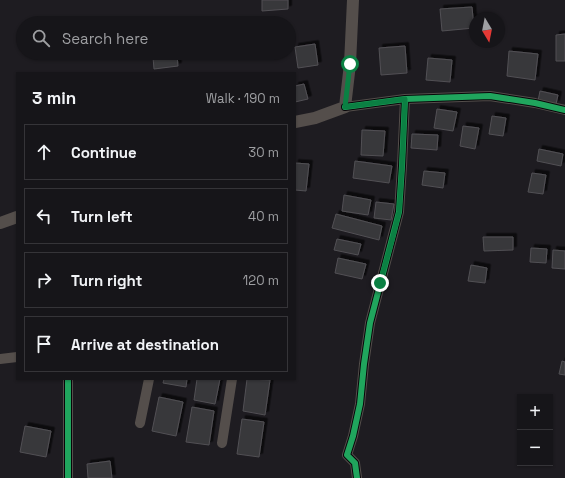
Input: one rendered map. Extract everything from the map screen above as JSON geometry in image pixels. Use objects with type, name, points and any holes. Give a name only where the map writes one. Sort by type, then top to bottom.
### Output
[{"type":"street","points":[[345,107],[350,64],[353,0]]},
{"type":"street","points":[[296,122],[315,118],[345,107],[405,99],[490,96],[536,103],[565,110]]},
{"type":"street","points":[[357,478],[356,463],[347,455],[360,404],[370,323],[399,212],[405,99]]},
{"type":"street","points":[[0,223],[16,217]]},
{"type":"street","points":[[0,359],[16,357]]},
{"type":"street","points":[[68,380],[68,478]]},
{"type":"street","points":[[140,423],[149,380]]},
{"type":"street","points":[[222,443],[232,380]]},
{"type":"building","points":[[262,0],[288,0],[288,9],[262,11]]},
{"type":"building","points":[[472,7],[472,12],[469,12],[469,28],[442,31],[440,9]]},
{"type":"building","points":[[565,34],[565,61],[556,61],[556,35]]},
{"type":"building","points":[[315,44],[318,65],[298,68],[296,47]]},
{"type":"building","points":[[405,46],[407,73],[381,75],[379,48]]},
{"type":"building","points":[[509,51],[538,54],[535,80],[507,76]]},
{"type":"building","points":[[428,58],[452,60],[450,82],[426,80]]},
{"type":"building","points":[[153,60],[177,60],[178,66],[154,69]]},
{"type":"building","points":[[304,84],[308,99],[296,102],[296,86]]},
{"type":"building","points":[[540,91],[558,95],[556,104],[538,101]]},
{"type":"building","points":[[437,109],[457,112],[453,131],[434,128]]},
{"type":"building","points":[[492,116],[506,118],[503,136],[489,134]]},
{"type":"building","points":[[463,126],[479,128],[475,149],[460,146]]},
{"type":"building","points":[[362,130],[385,131],[383,156],[361,155]]},
{"type":"building","points":[[412,134],[438,135],[437,150],[411,148]]},
{"type":"building","points":[[539,149],[563,154],[561,166],[537,161]]},
{"type":"building","points":[[355,161],[392,166],[389,183],[353,178]]},
{"type":"building","points":[[296,163],[309,164],[306,191],[296,190]]},
{"type":"building","points":[[424,171],[445,173],[443,188],[422,185]]},
{"type":"building","points":[[532,173],[546,175],[543,194],[528,192]]},
{"type":"building","points":[[344,195],[371,200],[368,215],[342,211]]},
{"type":"building","points":[[376,202],[394,204],[391,220],[374,218]]},
{"type":"building","points":[[336,214],[382,226],[379,240],[332,228]]},
{"type":"building","points":[[483,237],[513,237],[513,250],[484,251]]},
{"type":"building","points":[[337,239],[361,244],[358,255],[334,250]]},
{"type":"building","points":[[531,248],[547,249],[546,263],[530,262]]},
{"type":"building","points":[[553,250],[565,251],[565,269],[552,268]]},
{"type":"building","points":[[338,258],[366,264],[362,279],[335,273]]},
{"type":"building","points":[[471,265],[487,268],[485,283],[468,281]]},
{"type":"building","points":[[562,361],[565,362],[565,375],[559,374]]},
{"type":"building","points":[[164,380],[187,380],[186,387],[163,383]]},
{"type":"building","points":[[197,380],[220,380],[215,404],[194,400]]},
{"type":"building","points":[[247,380],[270,380],[265,415],[243,411]]},
{"type":"building","points":[[159,397],[183,402],[176,436],[152,431]]},
{"type":"building","points":[[192,407],[214,411],[209,445],[186,442]]},
{"type":"building","points":[[242,419],[264,422],[259,457],[237,454]]},
{"type":"building","points":[[25,426],[51,431],[46,457],[20,452]]},
{"type":"building","points":[[110,461],[112,478],[88,478],[87,464]]},
{"type":"cycle path","points":[[345,107],[405,99],[490,96],[535,103],[565,110]]},
{"type":"cycle path","points":[[357,478],[355,463],[347,455],[360,404],[370,323],[399,212],[405,99]]},
{"type":"cycle path","points":[[68,380],[68,478]]},
{"type":"route","points":[[350,64],[345,107],[405,99],[399,212],[380,283]]}]
